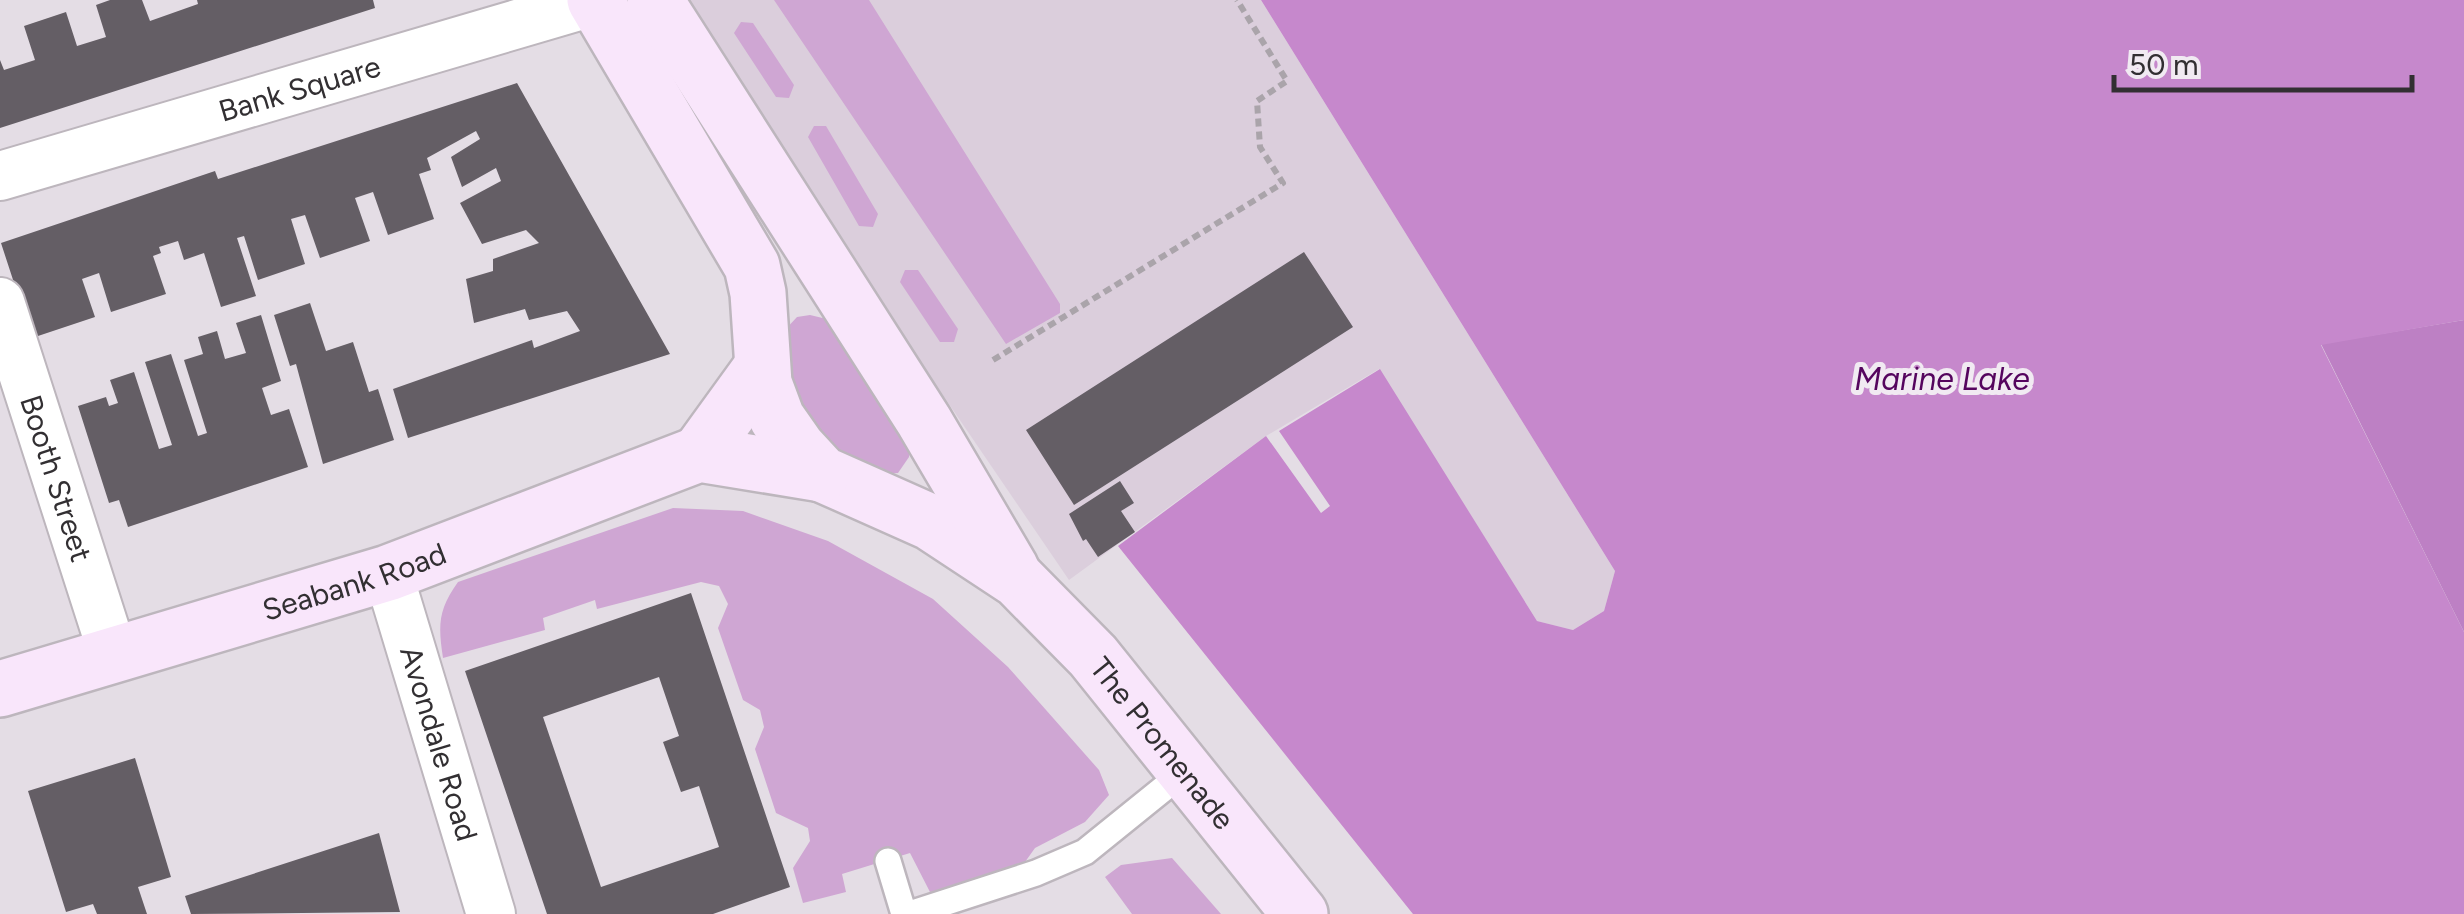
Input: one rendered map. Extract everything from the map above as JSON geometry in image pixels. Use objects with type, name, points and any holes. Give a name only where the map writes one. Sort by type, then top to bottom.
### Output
[{"type":"main road","name":"The Promenade","points":[[597,1],[752,266],[758,293],[761,358],[776,418],[830,478],[930,522],[1018,580],[1093,656],[1300,914]]},
{"type":"main road","name":"The Promenade","points":[[671,10],[1018,580]]},
{"type":"main road","points":[[838,283],[795,294],[770,324],[761,358],[699,454],[878,488],[901,483],[918,472],[928,454],[924,421]]},
{"type":"main road","name":"Seabank Road","points":[[0,689],[388,573],[699,454]]},
{"type":"street","name":"Bank Square","points":[[0,176],[597,1]]},
{"type":"street","name":"Booth Street","points":[[0,302],[113,654]]},
{"type":"street","name":"Avondale Road","points":[[388,573],[491,914]]},
{"type":"lane","points":[[888,861],[908,914],[1036,874],[1085,852],[1184,772]]},
{"type":"path","points":[[993,360],[1283,183],[1260,146],[1257,101],[1287,82],[1237,0]]},
{"type":"shaded area","points":[[688,0],[1261,0],[1615,571],[1604,611],[1573,630],[1537,621],[1379,369],[1266,436],[1069,580],[876,297]]},
{"type":"shaded area","points":[[774,0],[869,0],[1060,304],[1060,313],[1006,344]]},
{"type":"shaded area","points":[[741,22],[753,23],[794,85],[789,98],[776,97],[734,33]]},
{"type":"shaded area","points":[[814,126],[826,126],[878,214],[873,227],[859,226],[808,137]]},
{"type":"shaded area","points":[[905,270],[918,270],[958,329],[954,342],[940,342],[900,282]]},
{"type":"shaded area","points":[[810,315],[835,321],[911,440],[909,457],[898,473],[870,475],[831,444],[807,415],[793,380],[784,331],[797,317]]},
{"type":"shaded area","points":[[2464,320],[2464,632],[2321,344]]},
{"type":"shaded area","points":[[673,508],[743,511],[828,541],[933,599],[1008,667],[1099,770],[1109,795],[1085,822],[1035,848],[1025,862],[967,887],[930,892],[910,853],[842,874],[846,892],[803,903],[793,868],[810,841],[808,828],[776,813],[755,749],[764,727],[760,710],[743,700],[718,628],[728,604],[719,586],[701,582],[597,609],[595,600],[543,618],[545,630],[443,658],[441,618],[458,582]]},
{"type":"shaded area","points":[[1172,858],[1221,914],[1132,914],[1105,877],[1121,865]]},
{"type":"water","name":"Marine Lake","points":[[1261,0],[2464,0],[2464,320],[2321,345],[2464,632],[2464,914],[1413,914],[1118,546],[1266,436],[1321,513],[1330,506],[1279,431],[1380,369],[1537,621],[1573,630],[1604,611],[1615,571]]},
{"type":"building","points":[[110,0],[142,0],[150,21],[198,4],[197,0],[373,0],[375,8],[0,128],[0,60],[4,70],[35,60],[24,26],[66,12],[77,46],[106,37],[96,5]]},
{"type":"building","points":[[517,83],[670,354],[408,438],[393,389],[532,340],[534,348],[580,331],[567,311],[529,320],[525,309],[474,323],[466,279],[493,271],[493,259],[539,243],[526,230],[482,244],[460,203],[501,181],[496,168],[462,187],[451,157],[480,139],[476,131],[427,158],[431,170],[419,174],[434,219],[388,235],[373,192],[355,198],[370,241],[320,258],[305,215],[291,219],[305,264],[258,280],[244,236],[237,238],[256,296],[221,307],[204,253],[184,260],[178,241],[159,247],[161,253],[153,256],[166,294],[111,312],[99,273],[82,279],[95,317],[32,338],[1,243],[215,171],[218,179]]},
{"type":"building","points":[[1304,252],[1353,327],[1074,505],[1026,430]]},
{"type":"building","points":[[310,303],[326,351],[353,342],[369,392],[378,389],[394,440],[323,464],[296,364],[290,366],[274,315]]},
{"type":"building","points":[[261,315],[281,381],[262,388],[271,415],[289,409],[308,467],[128,527],[119,500],[109,503],[78,406],[106,397],[109,406],[118,403],[110,380],[134,372],[159,449],[172,445],[145,362],[171,354],[198,436],[207,433],[184,360],[203,354],[198,337],[217,331],[225,359],[246,353],[236,323]]},
{"type":"building","points":[[1120,481],[1134,503],[1121,511],[1135,532],[1098,557],[1086,539],[1083,541],[1069,514]]},
{"type":"building","points":[[691,593],[790,887],[713,914],[547,914],[465,671]],"holes":[[[659,677],[679,736],[663,742],[681,792],[699,786],[719,847],[601,887],[543,717]]]},
{"type":"building","points":[[135,758],[171,877],[138,887],[147,914],[97,914],[93,904],[66,912],[28,791]]},
{"type":"building","points":[[379,833],[400,912],[191,914],[185,896]]}]
